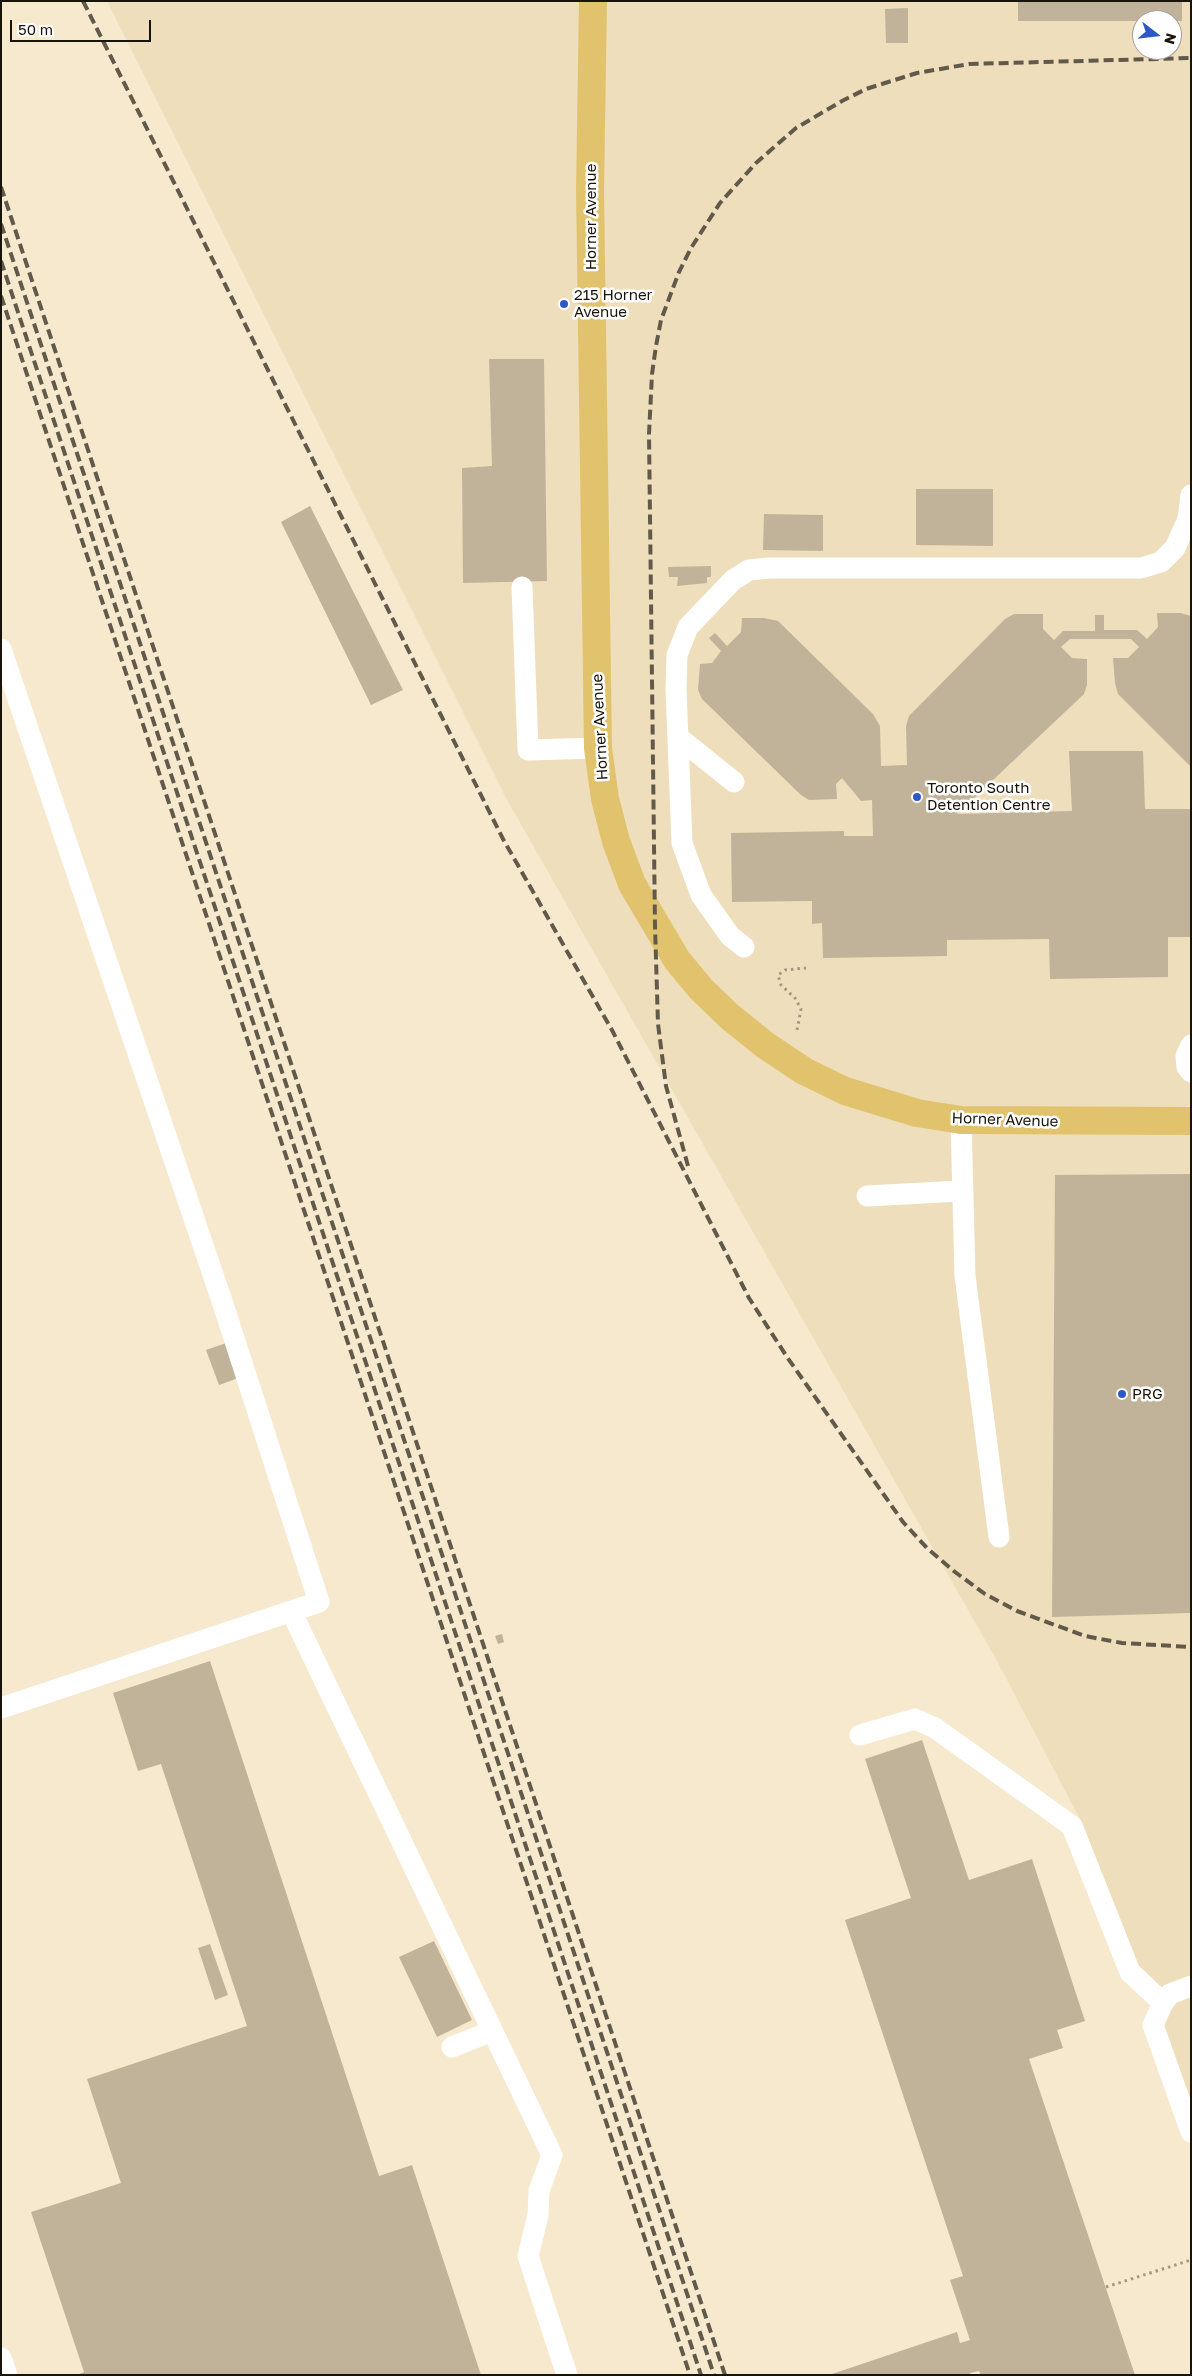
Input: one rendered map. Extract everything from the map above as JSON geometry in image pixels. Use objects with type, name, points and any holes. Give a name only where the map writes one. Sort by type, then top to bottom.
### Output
[{"type":"main road","name":"Horner Avenue","points":[[593,1],[590,190],[598,748],[605,799],[616,842],[632,884],[677,960],[701,989],[729,1016],[765,1045],[804,1071],[846,1091],[917,1113],[961,1120],[1191,1121]]},
{"type":"street","points":[[744,947],[730,936],[701,895],[682,844],[678,737],[677,655],[688,627],[733,580],[749,570],[769,568],[1141,568],[1161,562],[1175,548],[1188,519],[1191,495]]},
{"type":"street","points":[[522,587],[528,750],[598,748]]},
{"type":"street","points":[[1,649],[214,1279],[319,1602],[1,1708]]},
{"type":"street","points":[[678,737],[734,782]]},
{"type":"street","points":[[1191,1045],[1186,1056],[1187,1067],[1191,1072]]},
{"type":"street","points":[[961,1120],[961,1191],[966,1276],[999,1537]]},
{"type":"street","points":[[867,1196],[961,1191]]},
{"type":"street","points":[[291,1611],[552,2155],[538,2191],[538,2215],[528,2256],[567,2375]]},
{"type":"street","points":[[860,1736],[915,1719],[935,1728],[1072,1826],[1130,1972],[1163,2003]]},
{"type":"street","points":[[1191,1986],[1170,1994],[1163,2003],[1153,2025],[1191,2132]]},
{"type":"street","points":[[452,2048],[492,2031]]},
{"type":"street","points":[[1,2358],[7,2375]]},
{"type":"path","points":[[797,1030],[801,1009],[795,998],[781,985],[778,975],[784,970],[806,968]]},
{"type":"path","points":[[1106,2287],[1191,2260]]},
{"type":"shaded area","points":[[107,1],[1191,1],[1191,2103],[1082,1823],[996,1659],[506,798]]},
{"type":"building","points":[[1018,1],[1182,1],[1182,10],[1132,10],[1132,21],[1018,21]]},
{"type":"building","points":[[908,8],[908,43],[886,43],[885,9]]},
{"type":"building","points":[[489,359],[544,359],[547,581],[463,583],[462,468],[492,466]]},
{"type":"building","points":[[916,489],[993,489],[993,546],[916,545]]},
{"type":"building","points":[[310,506],[403,690],[371,705],[281,522]]},
{"type":"building","points":[[764,514],[823,515],[823,551],[763,550]]},
{"type":"building","points":[[711,566],[711,577],[707,577],[707,583],[677,586],[678,577],[669,577],[668,567]]},
{"type":"building","name":"Toronto South Detention Centre","points":[[1157,613],[1181,613],[1191,616],[1191,767],[1118,694],[1113,658],[1128,658],[1139,647],[1131,639],[1070,639],[1061,647],[1072,658],[1087,659],[1087,685],[1084,694],[957,814],[1072,811],[1069,751],[1143,751],[1145,809],[1191,809],[1191,937],[1168,937],[1168,977],[1050,979],[1049,939],[947,940],[947,956],[823,958],[822,923],[812,924],[812,901],[732,902],[731,833],[844,831],[844,836],[873,836],[872,800],[861,801],[842,778],[836,784],[837,799],[809,800],[801,795],[702,699],[698,690],[700,664],[712,663],[721,651],[709,638],[715,633],[727,646],[741,632],[742,618],[764,618],[778,621],[873,714],[880,726],[881,766],[907,765],[906,726],[909,716],[1005,619],[1014,614],[1043,614],[1043,629],[1054,640],[1063,631],[1095,631],[1095,615],[1104,615],[1104,630],[1137,630],[1147,639],[1158,627]]},
{"type":"building","name":"PRG","points":[[1191,1174],[1191,1613],[1052,1617],[1055,1175]]},
{"type":"building","points":[[229,1342],[241,1377],[219,1385],[206,1350]]},
{"type":"building","points":[[502,1634],[504,1642],[498,1644],[495,1636]]},
{"type":"building","points":[[210,1661],[379,2176],[412,2165],[481,2375],[77,2375],[84,2372],[31,2212],[121,2183],[87,2079],[247,2026],[161,1764],[138,1771],[113,1693]]},
{"type":"building","points":[[922,1740],[969,1880],[1032,1859],[1085,2021],[1057,2030],[1063,2048],[1029,2059],[1135,2375],[981,2375],[979,2371],[970,2373],[971,2375],[829,2375],[957,2332],[960,2343],[970,2340],[950,2280],[963,2276],[845,1920],[911,1898],[865,1759]]},
{"type":"building","points":[[434,1941],[472,2020],[437,2037],[399,1957]]},
{"type":"building","points":[[210,1944],[228,1995],[215,2000],[198,1948]]},
{"type":"railway","points":[[83,1],[503,839],[613,1032],[749,1298],[787,1357],[903,1522],[927,1548],[985,1594],[1017,1611],[1085,1636],[1122,1643],[1191,1647]]},
{"type":"railway","points":[[688,1166],[666,1086],[658,1024],[655,926],[649,434],[652,374],[656,346],[661,320],[679,272],[691,248],[720,203],[756,163],[796,128],[866,89],[917,73],[969,64],[1191,58]]},
{"type":"railway","points":[[1,187],[725,2375]]},
{"type":"railway","points":[[1,224],[714,2375]]},
{"type":"railway","points":[[1,261],[701,2375]]},
{"type":"railway","points":[[1,296],[690,2375]]},
{"type":"place","name":"215 Horner Avenue","points":[[564,304]]},
{"type":"place","name":"Toronto South Detention Centre","points":[[917,797]]},
{"type":"place","name":"PRG","points":[[1122,1394]]}]
